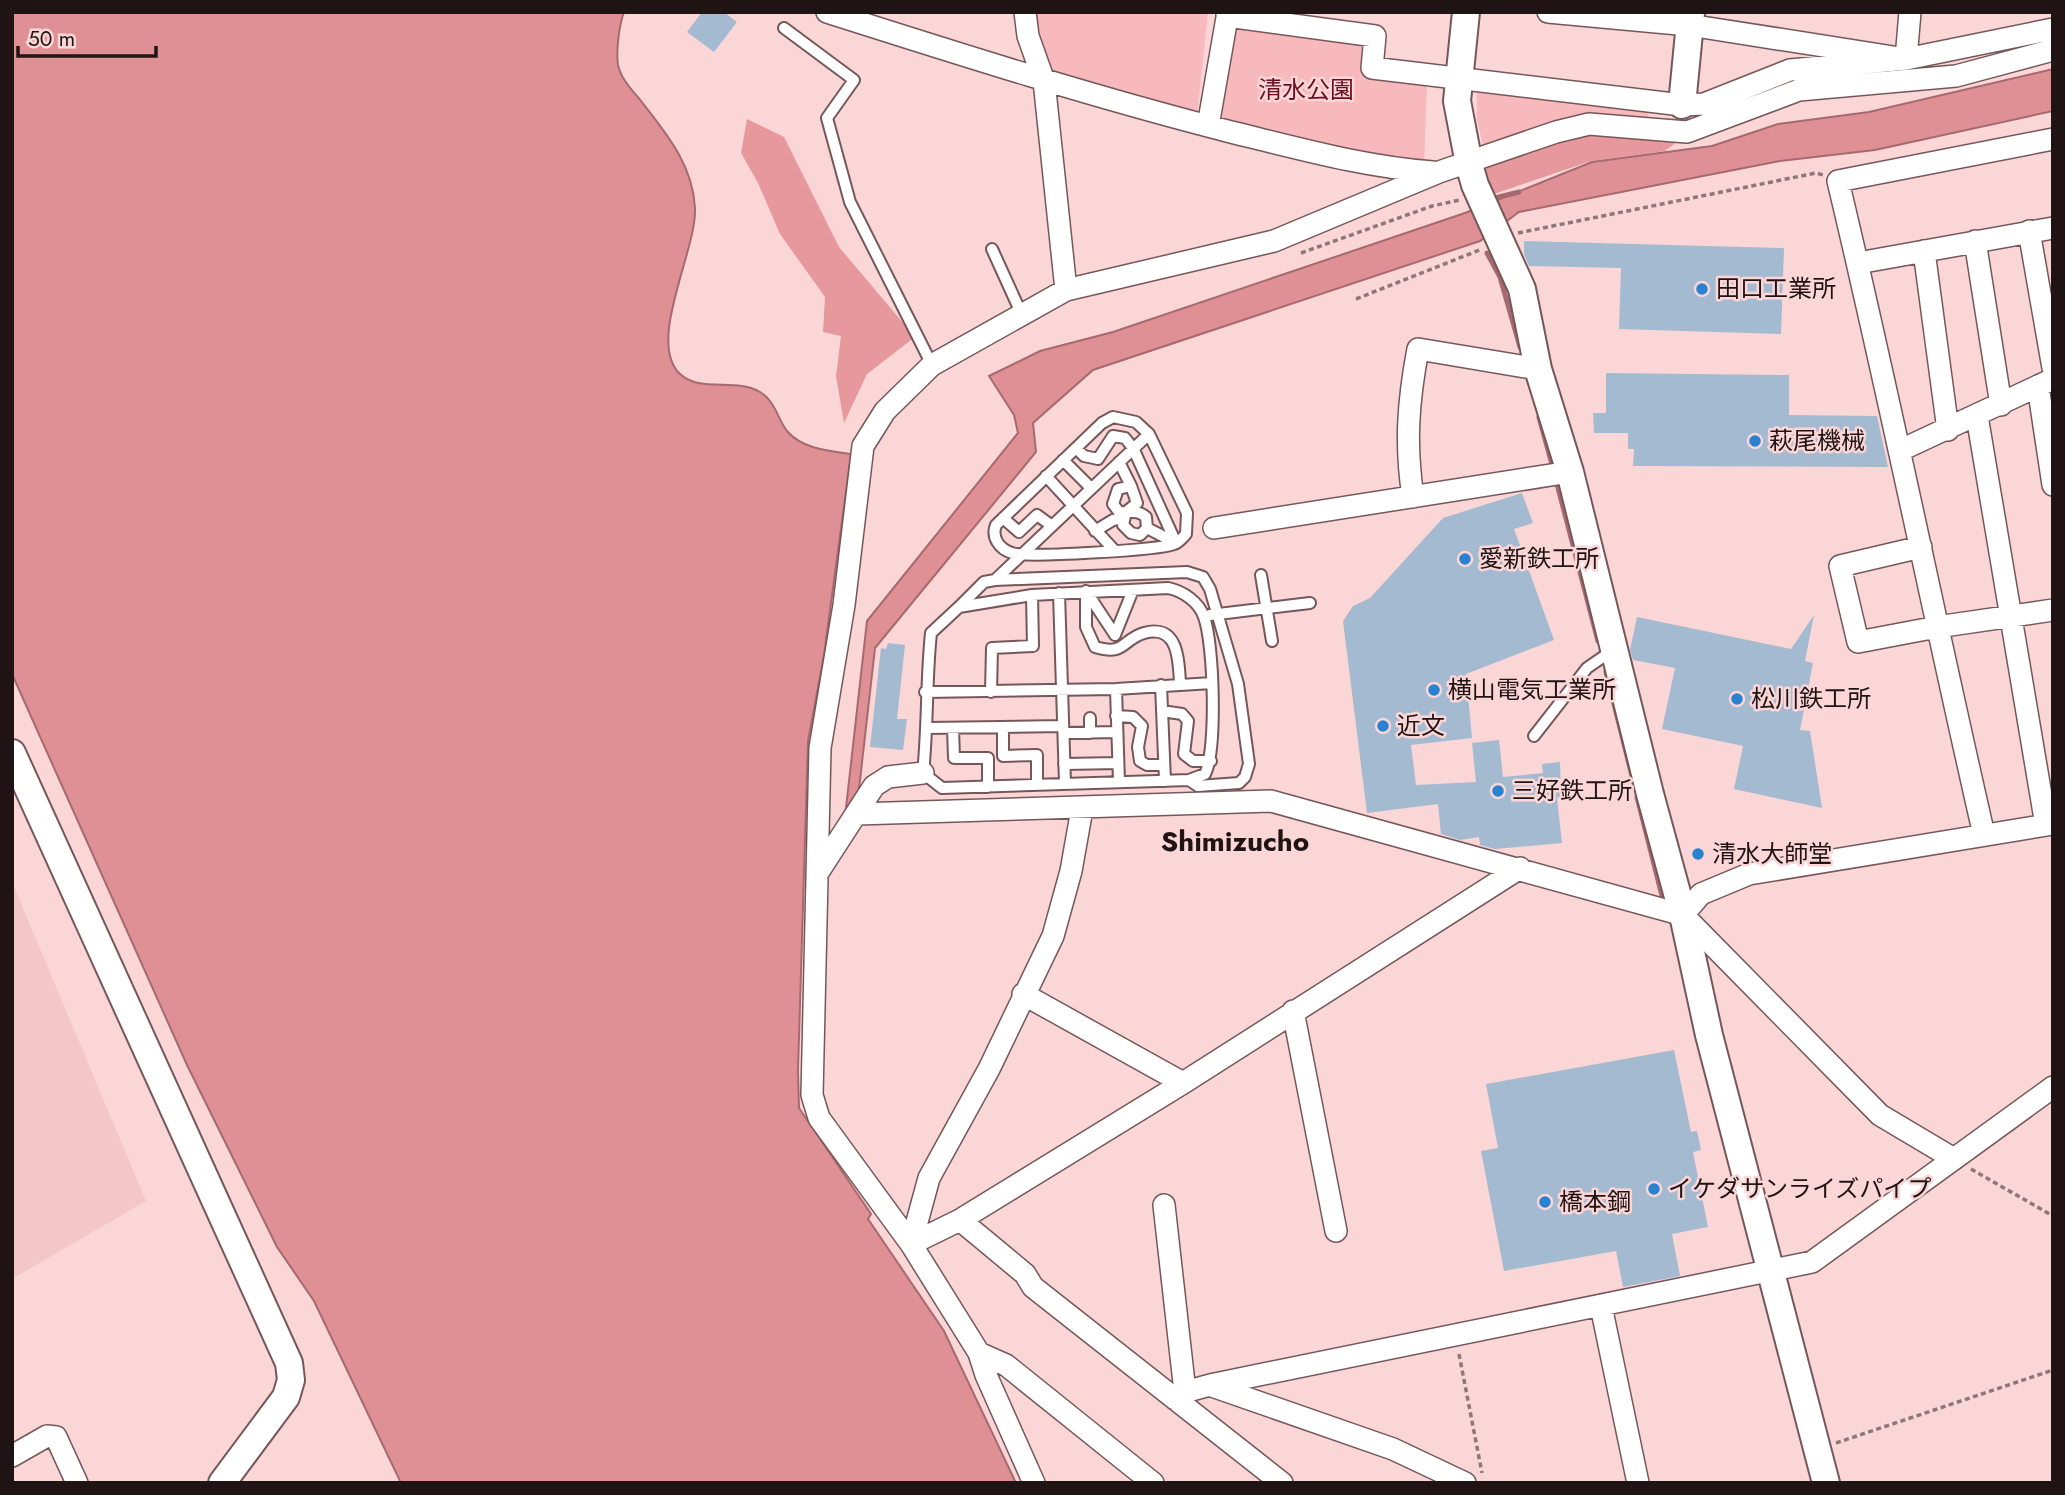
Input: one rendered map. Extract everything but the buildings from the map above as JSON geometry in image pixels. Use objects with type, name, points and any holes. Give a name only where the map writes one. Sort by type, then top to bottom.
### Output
[{"type":"street","points":[[827,12],[1044,81],[1208,126],[1368,166],[1439,172]]},
{"type":"street","points":[[1025,12],[1028,36],[1044,81],[1066,290]]},
{"type":"street","points":[[1466,12],[1457,79],[1457,101],[1469,164],[1477,190],[1522,289],[1538,369],[1570,472],[1613,650],[1683,915],[1709,1035],[1826,1483]]},
{"type":"street","points":[[1548,12],[1690,19],[1906,59]]},
{"type":"street","points":[[1906,59],[1910,12]]},
{"type":"street","points":[[1208,126],[1228,14],[1375,36],[1372,68],[1682,105],[1704,104],[1790,70],[1906,59],[2053,29]]},
{"type":"street","points":[[1682,105],[1690,19]]},
{"type":"street","points":[[1034,1483],[986,1375],[979,1353],[911,1244],[819,1118],[812,1095],[820,748],[844,606],[863,446],[886,411],[932,365],[1066,290],[1274,242],[1439,172],[1469,164],[1556,132],[1589,124],[1687,132],[1799,90],[1956,76],[2053,50]]},
{"type":"street","points":[[1984,835],[1937,627],[1901,450],[1838,181],[2053,139]]},
{"type":"street","points":[[1858,263],[2053,228]]},
{"type":"street","points":[[2029,231],[2053,368]]},
{"type":"street","points":[[1975,241],[2001,405]]},
{"type":"street","points":[[1924,251],[1948,430]]},
{"type":"street","points":[[1413,497],[1408,463],[1408,404],[1418,349],[1538,369]]},
{"type":"street","points":[[1901,450],[2045,383],[2053,485]]},
{"type":"street","points":[[1683,915],[1701,894],[1749,874],[2049,825],[1978,416]]},
{"type":"street","points":[[1214,528],[1570,472]]},
{"type":"street","points":[[1921,547],[1840,566],[1858,642],[2053,610]]},
{"type":"street","points":[[12,753],[289,1363],[291,1380],[286,1396],[222,1483]]},
{"type":"street","points":[[817,874],[874,786],[888,777],[923,773]]},
{"type":"street","points":[[857,814],[1271,802],[1520,868],[1683,915],[1880,1115],[1954,1159]]},
{"type":"street","points":[[911,1244],[929,1178],[989,1069],[1053,936],[1082,809]]},
{"type":"street","points":[[911,1244],[960,1220],[1182,1083],[1520,868]]},
{"type":"street","points":[[1023,994],[1182,1083]]},
{"type":"street","points":[[1293,1011],[1336,1231]]},
{"type":"street","points":[[1180,1395],[1210,1385],[1812,1262],[2053,1087]]},
{"type":"street","points":[[1164,1205],[1180,1395]]},
{"type":"street","points":[[960,1220],[1025,1274],[1033,1287],[1180,1395],[1282,1483]]},
{"type":"street","points":[[1601,1306],[1638,1483]]},
{"type":"street","points":[[979,1353],[1006,1366],[1153,1483]]},
{"type":"street","points":[[1210,1385],[1393,1449],[1465,1483]]},
{"type":"street","points":[[12,1456],[47,1436],[56,1437],[77,1483]]},
{"type":"lane","points":[[784,28],[854,80],[827,118],[850,201],[932,365]]},
{"type":"lane","points":[[992,249],[1022,315]]},
{"type":"lane","points":[[1113,417],[1129,419],[1149,434],[1187,513],[1186,534],[1176,543],[1114,551],[1021,555],[1011,553],[995,542],[993,531],[1003,518],[1076,448],[1113,417]]},
{"type":"lane","points":[[995,580],[1149,434]]},
{"type":"lane","points":[[1076,448],[1084,456],[1098,459],[1103,456],[1108,440],[1120,435],[1133,448],[1176,543]]},
{"type":"lane","points":[[1063,460],[1091,488]]},
{"type":"lane","points":[[1095,531],[1125,515],[1141,513],[1146,517],[1147,528],[1144,533],[1135,536],[1123,525],[1125,515],[1137,503],[1119,462]]},
{"type":"lane","points":[[1046,477],[1114,551]]},
{"type":"lane","points":[[1125,515],[1116,509],[1114,498],[1118,489],[1131,486]]},
{"type":"lane","points":[[1003,518],[1019,532],[1037,514],[1052,526]]},
{"type":"lane","points":[[1147,528],[1176,543]]},
{"type":"lane","points":[[959,607],[1032,595],[1086,591],[1182,590],[1204,616],[1212,683],[1212,761],[1205,774],[1189,780],[942,788],[923,773],[928,728],[925,692],[931,633],[984,582],[1131,572],[1192,573],[1206,580],[1238,684],[1249,764],[1245,777],[1239,783],[1198,786],[1189,780]]},
{"type":"lane","points":[[1261,575],[1272,641]]},
{"type":"lane","points":[[1086,591],[1115,635],[1133,590]]},
{"type":"lane","points":[[1086,591],[1086,627],[1095,647],[1110,651],[1120,649],[1145,633],[1165,635],[1175,643],[1179,654],[1180,685]]},
{"type":"lane","points":[[1059,593],[1065,783]]},
{"type":"lane","points":[[991,692],[992,648],[1033,646],[1032,595]]},
{"type":"lane","points":[[1204,616],[1310,603]]},
{"type":"lane","points":[[1534,736],[1587,667],[1613,650]]},
{"type":"lane","points":[[925,692],[1116,689],[1212,683]]},
{"type":"lane","points":[[1161,685],[1165,780]]},
{"type":"lane","points":[[1116,689],[1119,782]]},
{"type":"lane","points":[[1162,712],[1182,714],[1188,721],[1184,754],[1192,761],[1212,761]]},
{"type":"lane","points":[[1116,716],[1133,717],[1142,726],[1138,747],[1140,761],[1147,765],[1164,765]]},
{"type":"lane","points":[[1090,718],[1090,733]]},
{"type":"lane","points":[[928,728],[1003,727],[1090,733],[1116,732]]},
{"type":"lane","points":[[1003,727],[1003,756],[1037,755],[1037,785]]},
{"type":"lane","points":[[954,728],[954,758],[988,758],[988,787]]},
{"type":"lane","points":[[1064,764],[1118,763]]},
{"type":"path","points":[[1356,299],[1520,233],[1816,173],[1838,181]]},
{"type":"path","points":[[1954,1159],[2053,1216]]},
{"type":"path","points":[[1455,1335],[1484,1483]]},
{"type":"path","points":[[1817,1449],[2053,1370]]},
{"type":"shaded area","points":[[12,12],[624,12],[618,45],[619,70],[677,150],[693,192],[694,226],[676,294],[668,339],[671,358],[679,373],[697,383],[740,386],[760,392],[773,405],[787,431],[800,442],[816,448],[851,454],[824,655],[808,741],[799,1108],[871,1214],[868,1219],[944,1331],[1016,1483],[401,1483],[314,1301],[277,1247],[187,1065],[12,674]]},
{"type":"shaded area","points":[[2053,69],[2053,111],[1875,150],[1780,161],[1519,212],[1480,241],[1093,370],[1033,423],[1036,452],[875,648],[858,798],[846,808],[867,621],[1018,433],[1014,415],[989,376],[1040,351],[1113,332],[1465,213],[1592,162],[1712,146],[1778,124],[1869,112]]},
{"type":"shaded area","points":[[747,119],[784,137],[839,247],[915,337],[867,374],[844,423],[836,376],[841,336],[823,332],[825,297],[780,234],[758,183],[741,153]]},
{"type":"shaded area","points":[[1597,131],[1686,135],[1665,151],[1591,161],[1494,194],[1484,166],[1534,147]]},
{"type":"shaded area","points":[[12,882],[146,1201],[12,1279]]},
{"type":"green space","points":[[1033,12],[1208,12],[1197,116],[1050,76]]},
{"type":"green space","name":"清水公園","points":[[1229,20],[1369,39],[1365,75],[1427,79],[1424,171],[1220,129],[1214,107]]},
{"type":"green space","points":[[1477,90],[1648,109],[1649,120],[1484,149],[1477,120]]},
{"type":"waterway","points":[[1491,199],[1519,192]]},
{"type":"waterway","points":[[1487,253],[1500,277],[1520,347]]},
{"type":"waterway","points":[[1539,417],[1553,468]]},
{"type":"waterway","points":[[1556,480],[1598,641]]},
{"type":"waterway","points":[[1606,672],[1634,784]]},
{"type":"waterway","points":[[1637,797],[1662,896]]},
{"type":"place","name":"田口工業所","points":[[1702,289]]},
{"type":"place","name":"萩尾機械","points":[[1755,441]]},
{"type":"place","name":"愛新鉄工所","points":[[1465,559]]},
{"type":"place","name":"横山電気工業所","points":[[1434,690]]},
{"type":"place","name":"松川鉄工所","points":[[1737,699]]},
{"type":"place","name":"近文","points":[[1383,726]]},
{"type":"place","name":"三好鉄工所","points":[[1498,791]]},
{"type":"place","name":"清水大師堂","points":[[1698,854]]},
{"type":"place","name":"イケダサンライズパイプ","points":[[1654,1189]]},
{"type":"place","name":"橋本鋼","points":[[1545,1202]]},
{"type":"district","name":"Shimizucho","points":[[1235,841]]}]
